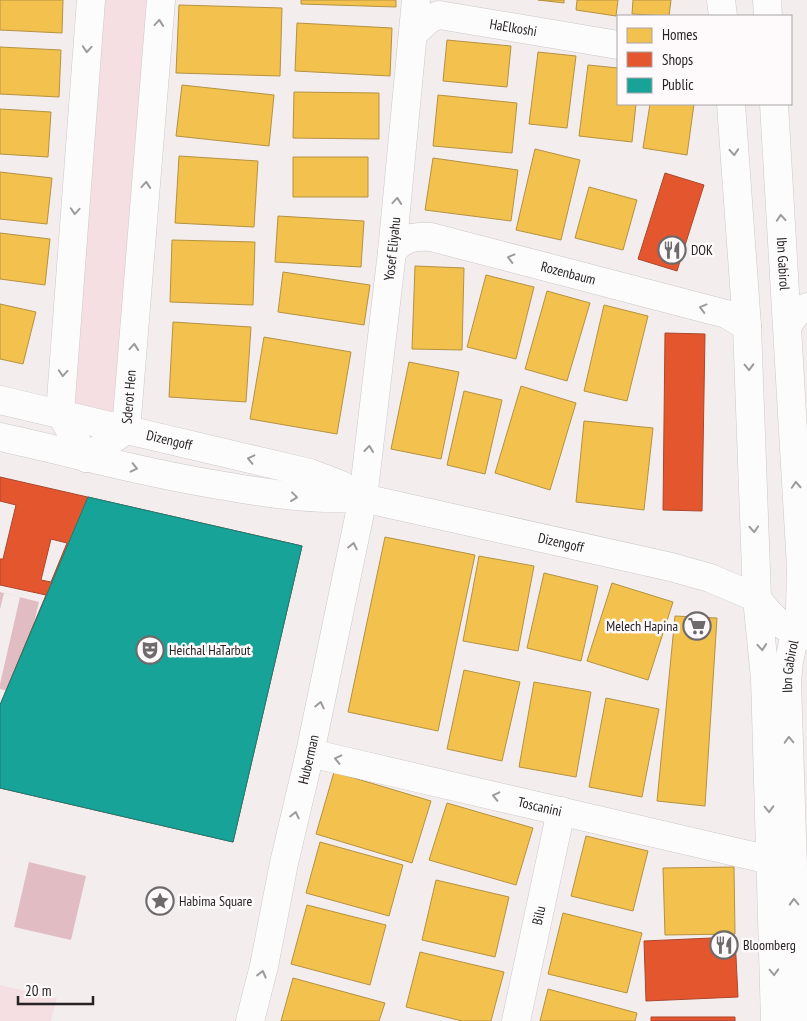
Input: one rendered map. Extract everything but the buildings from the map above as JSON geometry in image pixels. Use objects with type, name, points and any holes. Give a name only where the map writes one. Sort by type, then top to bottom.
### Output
[{"type":"street","points":[[86,458],[60,413],[91,0]]},
{"type":"street","name":"Sderot Hen","points":[[86,458],[126,430],[161,0]]},
{"type":"street","name":"Yosef Eliyahu","points":[[363,498],[392,252],[416,0]]},
{"type":"street","points":[[721,0],[722,15]]},
{"type":"street","points":[[767,0],[768,15]]},
{"type":"street","name":"HaElkoshi","points":[[413,34],[429,19],[439,15],[617,45]]},
{"type":"street","name":"Ibn Gabirol","points":[[731,105],[748,326],[757,598],[765,678],[775,1021]]},
{"type":"street","name":"Ibn Gabirol","points":[[774,105],[797,316],[802,623],[789,660],[787,682],[798,1021]]},
{"type":"street","name":"Rozenbaum","points":[[392,252],[399,243],[409,238],[418,236],[431,237],[726,314],[748,326]]},
{"type":"street","name":"Dizengoff","points":[[0,400],[310,474],[339,484],[363,498]]},
{"type":"street","name":"Dizengoff","points":[[0,437],[189,480],[293,497],[363,498],[670,567],[710,578],[757,598],[802,623]]},
{"type":"street","name":"Huberman","points":[[250,1021],[264,966],[284,863],[310,752],[363,498]]},
{"type":"street","name":"Toscanini","points":[[310,752],[770,860]]},
{"type":"street","name":"Bilu","points":[[516,1021],[561,812]]},
{"type":"shaded area","points":[[97,0],[154,0],[120,421],[66,407]]},
{"type":"shaded area","points":[[0,592],[39,602],[17,693],[0,689]]},
{"type":"shaded area","points":[[29,862],[86,876],[71,940],[14,927]]},
{"type":"shaded area","points":[[0,985],[57,998],[51,1021],[0,1021]]},
{"type":"pier","points":[[4,593],[20,597],[0,684],[0,609]]},
{"type":"place","name":"DOK","points":[[672,250]]},
{"type":"place","name":"Melech Hapina","points":[[697,626]]},
{"type":"place","name":"Heichal HaTarbut","points":[[150,650]]},
{"type":"place","name":"Habima Square","points":[[160,901]]},
{"type":"place","name":"Bloomberg","points":[[724,945]]}]
